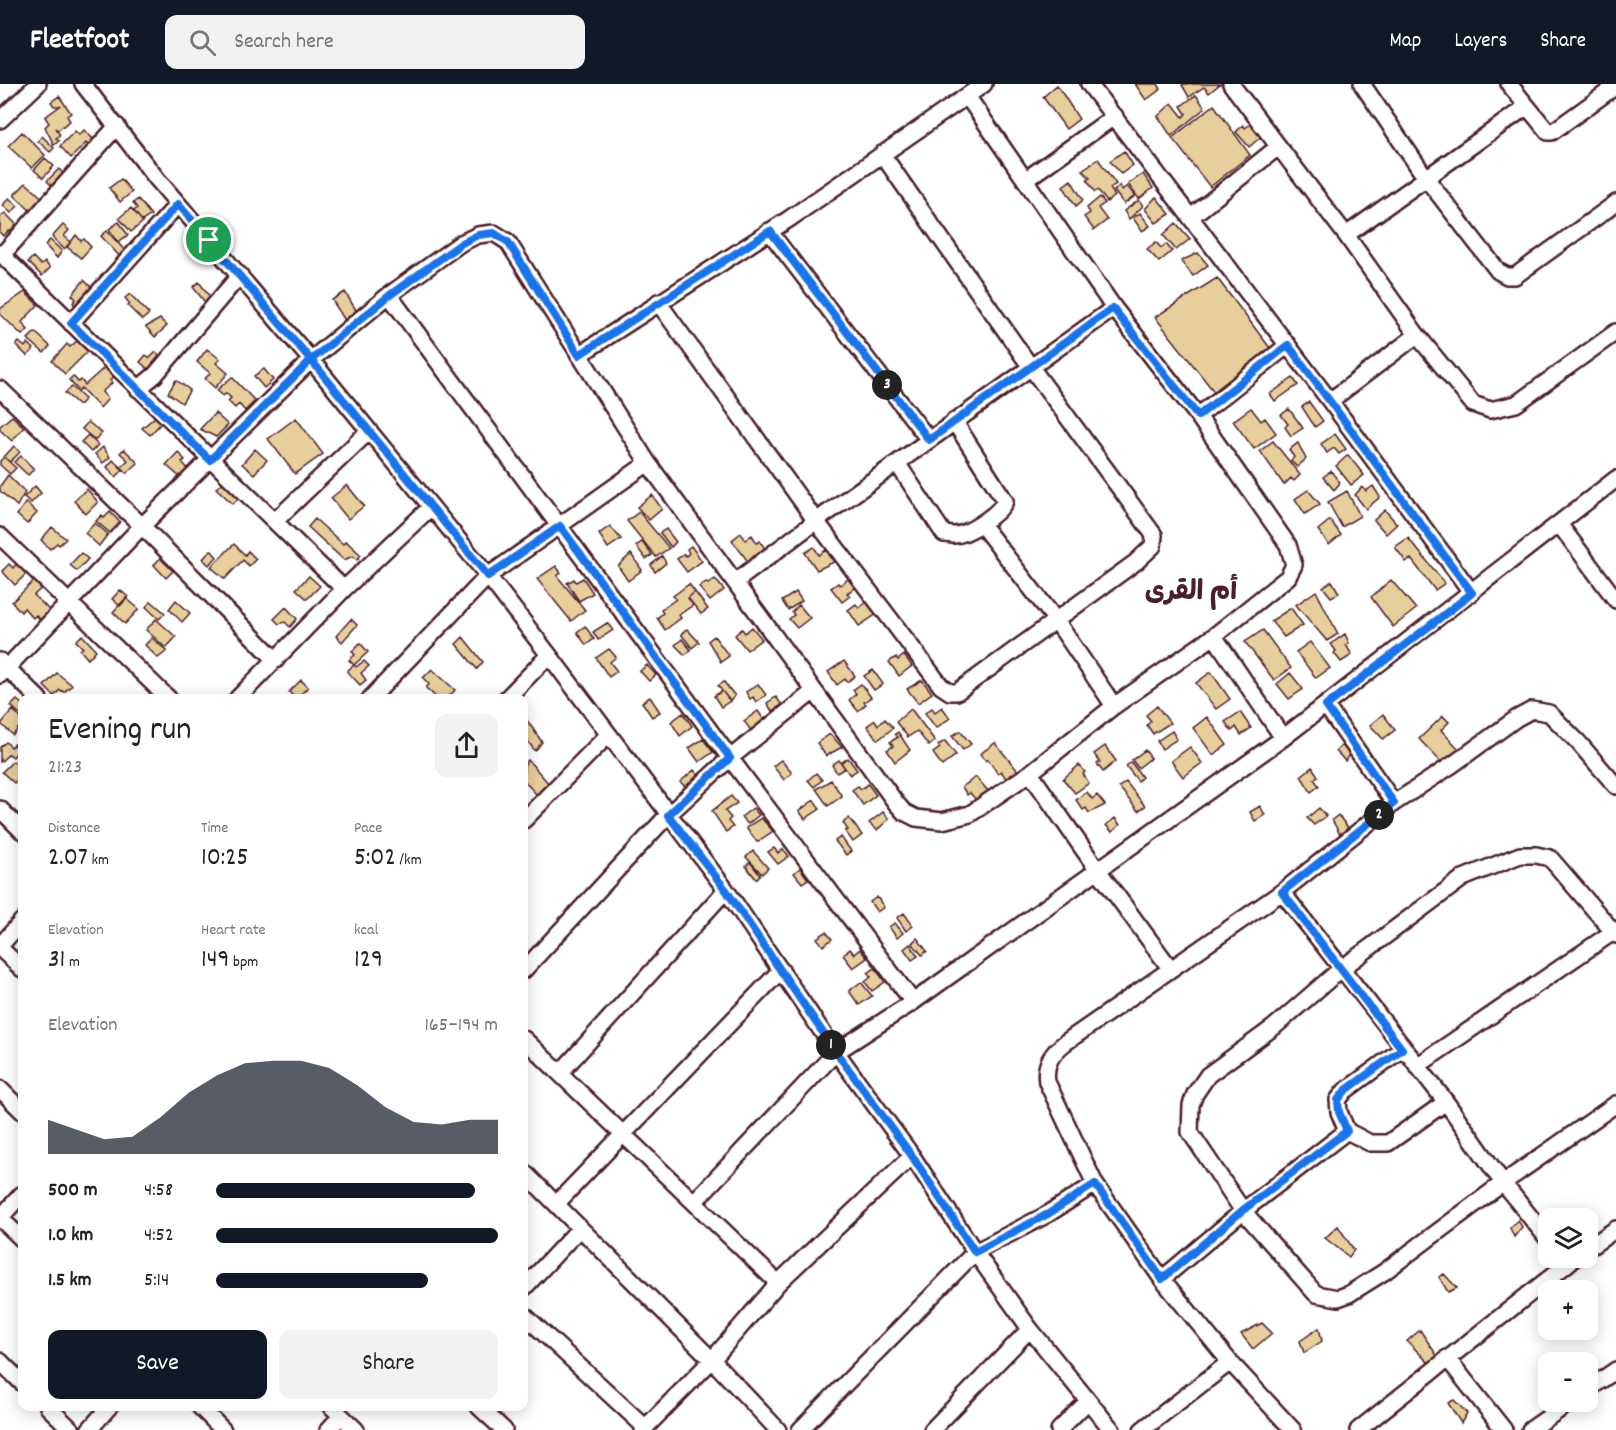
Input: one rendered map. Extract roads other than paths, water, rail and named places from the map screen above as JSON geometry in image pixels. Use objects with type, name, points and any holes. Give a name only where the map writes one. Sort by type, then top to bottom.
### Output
[{"type":"street","points":[[0,120],[38,84]]},
{"type":"street","points":[[83,84],[178,204],[311,360],[488,576],[549,655],[726,890],[1030,1329],[1112,1430]]},
{"type":"street","points":[[579,355],[770,231],[984,84]]},
{"type":"street","points":[[1089,84],[1288,345],[1472,593]]},
{"type":"street","points":[[1231,84],[1346,235],[1417,335],[1473,404],[1490,410],[1516,404],[1616,332]]},
{"type":"street","points":[[1362,84],[1426,178],[1498,271],[1507,276],[1515,276],[1616,203]]},
{"type":"street","points":[[1509,84],[1548,132],[1552,132],[1616,86]]},
{"type":"street","points":[[33,694],[2,668],[70,604],[142,526],[311,360],[390,295],[462,243],[478,235],[494,233],[508,242],[648,464],[896,803],[910,816],[942,821],[970,814],[1030,773],[1114,706],[1214,636],[1288,577],[1294,565],[1288,545],[1198,416],[1113,308],[967,96]]},
{"type":"street","points":[[1346,235],[1526,106]]},
{"type":"street","points":[[1025,180],[1114,116]]},
{"type":"street","points":[[117,126],[1,254],[344,589]]},
{"type":"street","points":[[1191,217],[1278,147]]},
{"type":"street","points":[[658,302],[816,521],[941,686],[950,692],[957,692],[1147,553],[1153,546],[1154,535],[1030,366],[882,154]]},
{"type":"street","points":[[71,323],[178,204]]},
{"type":"street","points":[[770,231],[929,440]]},
{"type":"street","points":[[138,389],[155,375],[240,275]]},
{"type":"street","points":[[390,295],[730,758],[913,1002]]},
{"type":"street","points":[[735,582],[816,521],[1113,308]]},
{"type":"street","points":[[1330,401],[1417,335]]},
{"type":"street","points":[[1198,416],[1288,345]]},
{"type":"street","points":[[0,390],[142,526],[276,660]]},
{"type":"street","points":[[897,463],[944,534],[961,533],[981,524],[1003,507],[1005,501],[954,421]]},
{"type":"street","points":[[275,521],[369,431]]},
{"type":"street","points":[[374,694],[488,576],[648,464]]},
{"type":"street","points":[[694,1202],[836,1052],[913,1002],[1283,738],[1616,479]]},
{"type":"street","points":[[242,694],[344,589],[431,507]]},
{"type":"street","points":[[981,524],[1055,619],[1114,706]]},
{"type":"street","points":[[1559,524],[1616,600]]},
{"type":"street","points":[[0,536],[165,694]]},
{"type":"street","points":[[1214,636],[1283,738]]},
{"type":"street","points":[[511,694],[549,655]]},
{"type":"street","points":[[528,966],[668,815],[730,758],[814,691]]},
{"type":"street","points":[[1326,706],[1394,803]]},
{"type":"street","points":[[1290,1429],[1230,1362],[1162,1279],[1095,1184],[1047,1082],[1045,1071],[1054,1052],[1170,968],[1282,892],[1394,803],[1532,710],[1549,713],[1616,786]]},
{"type":"street","points":[[528,816],[608,735]]},
{"type":"street","points":[[1030,773],[1170,968]]},
{"type":"street","points":[[0,808],[18,827]]},
{"type":"street","points":[[1417,1066],[1615,932],[1550,858],[1520,855],[1463,878],[1341,969],[1274,1027],[1208,1075],[1195,1094],[1191,1105],[1190,1132],[1243,1210],[1316,1294],[1338,1298],[1349,1294],[1384,1272],[1503,1183],[1616,1104]]},
{"type":"street","points":[[560,1073],[726,890]]},
{"type":"street","points":[[1282,892],[1402,1049],[1446,1102],[1503,1183],[1538,1227]]},
{"type":"street","points":[[18,926],[0,947],[18,965]]},
{"type":"street","points":[[556,1204],[781,970]]},
{"type":"street","points":[[528,1043],[778,1283]]},
{"type":"street","points":[[1402,1049],[1345,1091],[1338,1100],[1339,1112],[1347,1131],[1370,1143],[1388,1143],[1446,1102]]},
{"type":"street","points":[[0,1089],[18,1107]]},
{"type":"street","points":[[1162,1279],[1243,1210],[1347,1131]]},
{"type":"street","points":[[528,1319],[644,1429],[712,1360],[778,1283],[912,1156]]},
{"type":"street","points":[[528,1183],[556,1204],[712,1360],[778,1430]]},
{"type":"street","points":[[800,1430],[975,1252],[1048,1214],[1095,1184]]},
{"type":"street","points":[[18,1198],[0,1218],[18,1235]]},
{"type":"street","points":[[528,1284],[580,1228]]},
{"type":"street","points":[[1598,1241],[1616,1228]]},
{"type":"street","points":[[1358,1430],[1557,1268]]},
{"type":"street","points":[[932,1430],[1030,1329]]},
{"type":"street","points":[[1447,1358],[1504,1430]]},
{"type":"street","points":[[0,1361],[18,1379]]},
{"type":"street","points":[[1142,1430],[1230,1362]]},
{"type":"street","points":[[1598,1382],[1616,1370]]},
{"type":"street","points":[[1059,1430],[1088,1401]]},
{"type":"street","points":[[52,1411],[72,1430]]},
{"type":"street","points":[[90,1430],[106,1411]]},
{"type":"street","points":[[204,1411],[223,1430]]},
{"type":"street","points":[[328,1430],[336,1411],[356,1430]]},
{"type":"street","points":[[483,1411],[504,1430]]},
{"type":"street","points":[[1530,1430],[1556,1412]]},
{"type":"district","name":"أم القرى","points":[[1191,593]]}]
